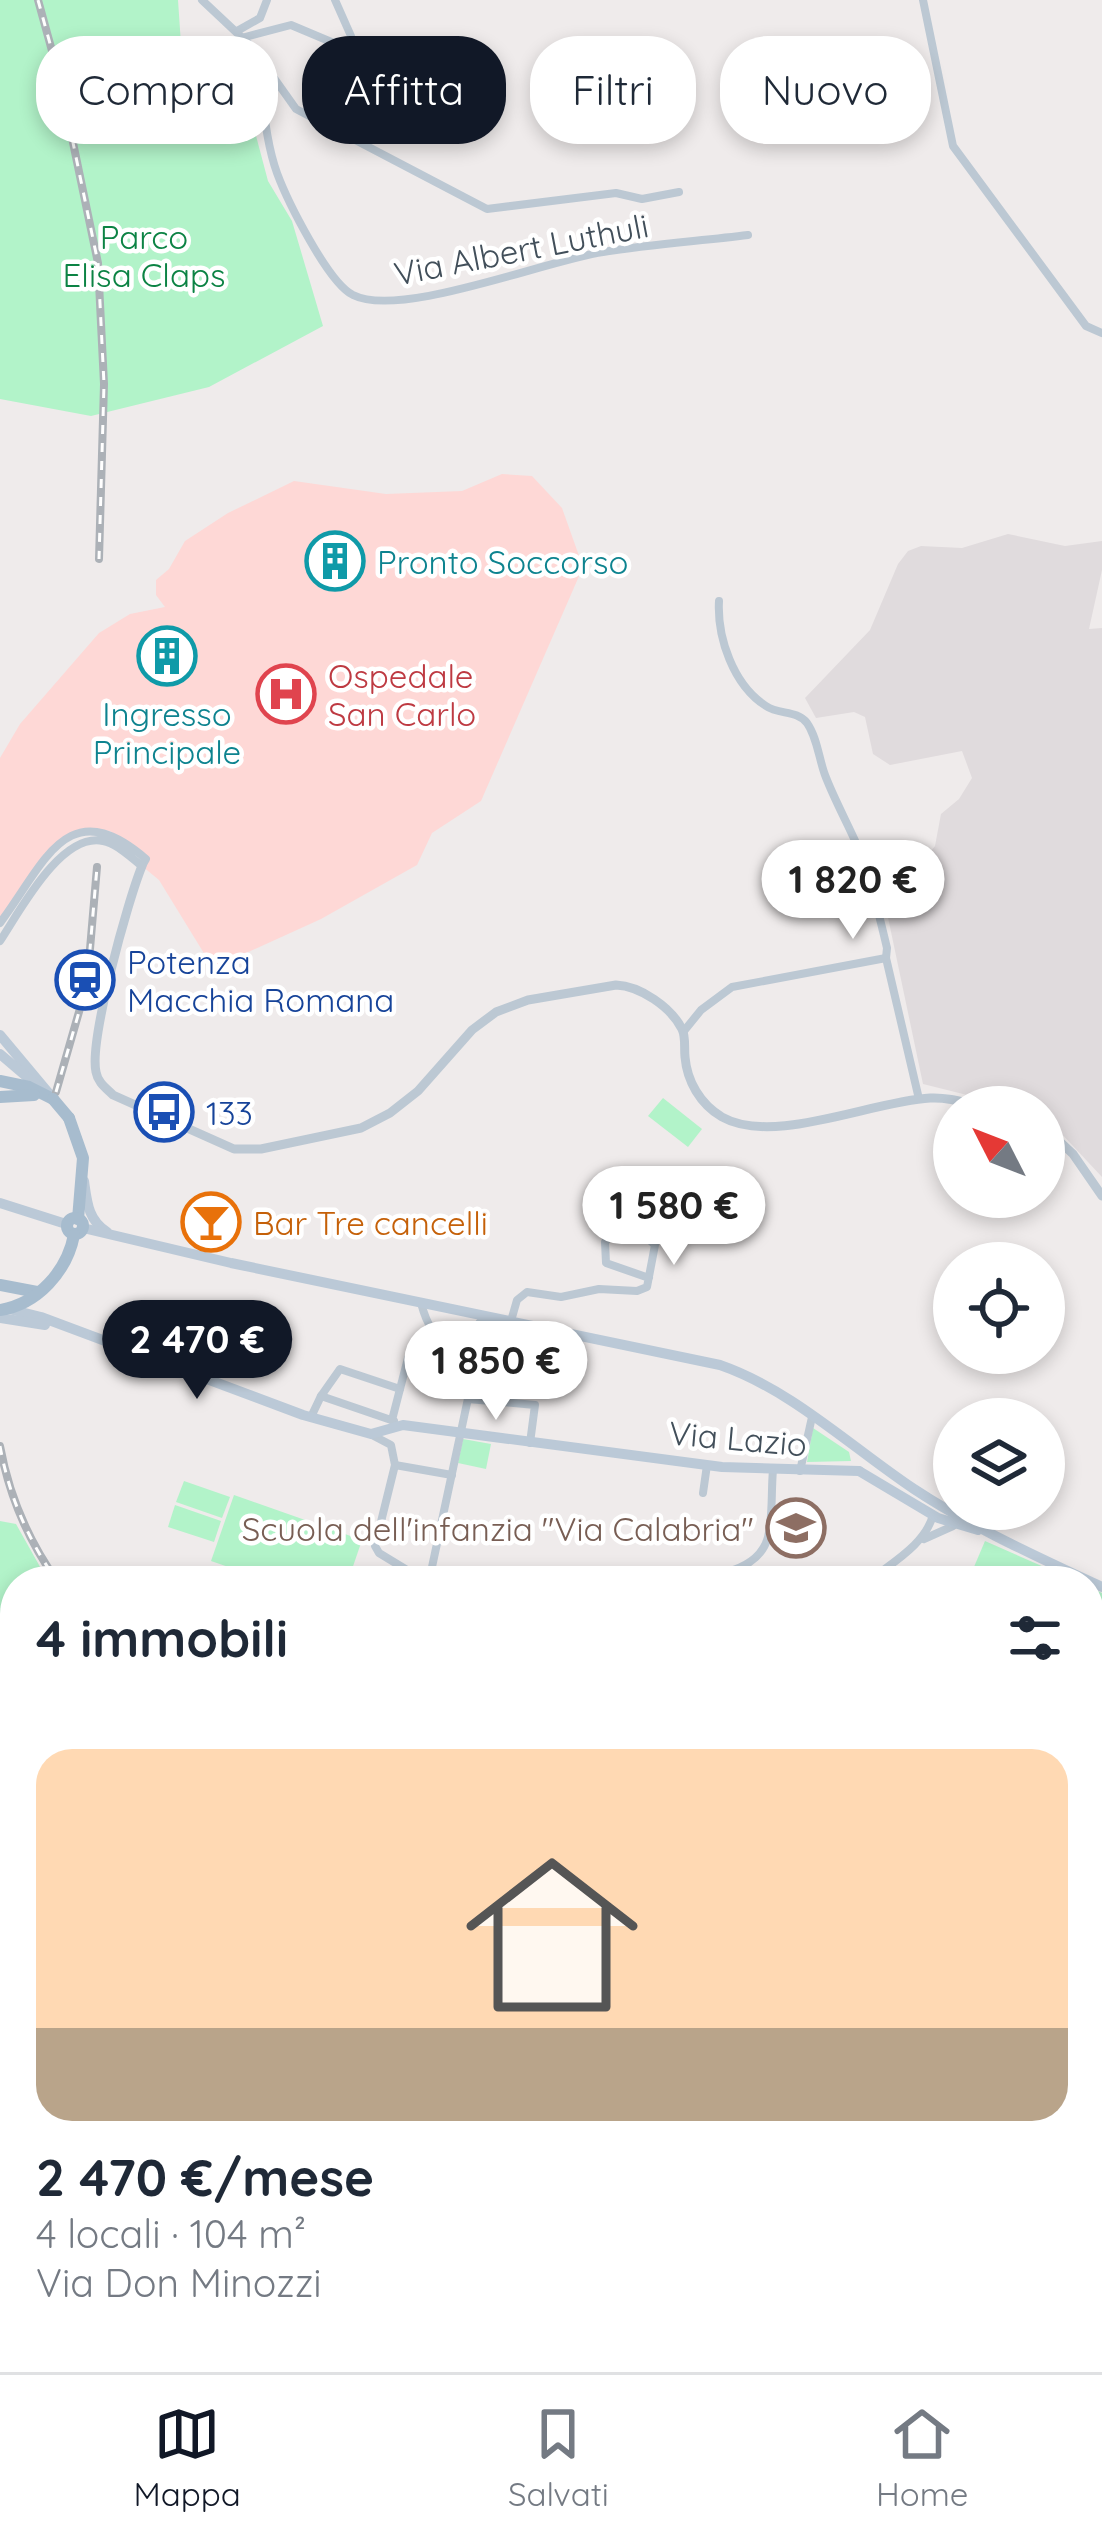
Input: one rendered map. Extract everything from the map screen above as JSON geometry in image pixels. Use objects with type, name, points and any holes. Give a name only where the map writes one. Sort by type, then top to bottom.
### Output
[{"type":"main road","points":[[0,1035],[69,1118],[80,1145],[94,1221],[121,1239]]},
{"type":"main road","points":[[0,1054],[52,1099]]},
{"type":"main road","points":[[0,1081],[29,1087],[52,1099]]},
{"type":"main road","points":[[0,1097],[27,1094],[52,1099]]},
{"type":"main road","points":[[4,1314],[61,1270],[75,1226],[83,1173]]},
{"type":"main road","points":[[0,1203],[121,1239],[720,1365],[774,1391],[852,1445],[864,1465],[933,1515]]},
{"type":"main road","points":[[0,1285],[38,1292]]},
{"type":"main road","points":[[4,1314],[78,1333],[311,1418],[371,1434]]},
{"type":"main road","name":"Via Lazio","points":[[371,1434],[398,1422],[460,1435],[706,1465],[800,1471],[864,1465]]},
{"type":"main road","points":[[864,1465],[982,1531],[1057,1566]]},
{"type":"main road","points":[[976,1530],[982,1531]]},
{"type":"street","name":"Via Albert Luthuli","points":[[202,0],[240,34]]},
{"type":"street","points":[[240,34],[260,18],[267,0]]},
{"type":"street","points":[[240,34],[291,25],[348,49],[351,37],[335,0]]},
{"type":"street","points":[[923,0],[953,146],[1086,326],[1102,333]]},
{"type":"street","name":"Via Albert Luthuli","points":[[278,87],[303,114],[491,210],[616,193],[642,199],[679,193]]},
{"type":"street","name":"Via Albert Luthuli","points":[[272,144],[277,172],[316,254],[353,296],[368,300],[422,296],[598,252],[748,235]]},
{"type":"street","points":[[719,601],[717,623],[731,662],[766,707],[796,714],[808,724],[864,863],[919,1099]]},
{"type":"street","points":[[0,922],[51,852],[81,831],[110,832],[144,862]]},
{"type":"street","points":[[0,941],[71,847],[107,841],[144,862]]},
{"type":"street","points":[[144,862],[100,1024],[95,1070],[113,1094],[235,1149],[261,1149],[361,1128],[391,1113],[418,1091],[472,1030],[496,1012],[528,1000],[629,986],[664,1008],[684,1031],[688,1076],[697,1093],[724,1118],[747,1127],[778,1126],[933,1098]]},
{"type":"street","points":[[684,1031],[701,1010],[732,987],[886,958]]},
{"type":"street","points":[[1065,1147],[1102,1196]]},
{"type":"street","points":[[511,1321],[523,1293],[561,1297],[599,1289],[643,1290],[649,1279],[654,1258],[652,1240],[625,1231],[609,1234],[603,1252],[606,1263],[649,1279]]},
{"type":"street","points":[[422,1303],[436,1337],[444,1342],[457,1341],[473,1331],[486,1315]]},
{"type":"street","points":[[322,1396],[398,1422],[408,1358],[472,1375],[431,1566]]},
{"type":"street","points":[[311,1418],[340,1369],[400,1389]]},
{"type":"street","points":[[468,1399],[536,1405],[530,1443]]},
{"type":"street","points":[[800,1471],[812,1417]]},
{"type":"street","points":[[371,1434],[389,1442],[395,1465],[375,1546],[401,1566]]},
{"type":"street","points":[[395,1465],[452,1475]]},
{"type":"street","points":[[703,1493],[706,1465]]},
{"type":"street","points":[[738,1566],[756,1557],[768,1537],[772,1470]]},
{"type":"street","points":[[917,1543],[933,1515]]},
{"type":"street","points":[[887,1566],[917,1543],[945,1530]]},
{"type":"shaded area","name":"Ospedale San Carlo","points":[[502,474],[532,476],[562,508],[583,567],[481,801],[432,833],[417,865],[321,919],[213,968],[159,880],[142,866],[146,858],[110,831],[94,829],[62,841],[0,922],[0,758],[20,724],[99,633],[130,614],[165,607],[156,595],[156,580],[169,569],[185,541],[228,513],[294,481],[386,494],[462,491]]},
{"type":"shaded area","points":[[1008,534],[1065,546],[1102,541],[1102,570],[1089,629],[1102,628],[1102,1177],[1065,1137],[1065,1086],[923,1084],[886,908],[935,846],[941,814],[959,799],[972,778],[962,751],[890,765],[873,754],[865,717],[854,712],[816,718],[805,698],[870,630],[908,551],[921,546],[962,548]]},
{"type":"green space","name":"Parco Elisa Claps","points":[[0,0],[178,0],[180,36],[36,36],[36,144],[258,144],[268,181],[292,221],[323,326],[209,387],[91,416],[0,399]]},
{"type":"green space","points":[[663,1098],[702,1129],[688,1147],[648,1116]]},
{"type":"green space","points":[[813,1428],[849,1452],[851,1461],[807,1462]]},
{"type":"green space","points":[[463,1439],[491,1444],[486,1469],[458,1463]]},
{"type":"green space","points":[[184,1481],[230,1497],[222,1518],[176,1502]]},
{"type":"green space","points":[[234,1495],[362,1540],[353,1566],[226,1566],[211,1561]]},
{"type":"green space","points":[[175,1505],[221,1521],[214,1542],[168,1527]]},
{"type":"green space","points":[[0,1521],[16,1524],[40,1566],[0,1566]]},
{"type":"green space","points":[[985,1541],[1042,1566],[974,1566]]},
{"type":"railway","points":[[38,0],[60,80],[98,263],[104,384],[99,559]]},
{"type":"railway","points":[[56,1092],[87,984],[97,867]]},
{"type":"railway","points":[[0,1446],[21,1517],[47,1566]]},
{"type":"place","name":"Pronto Soccorso","points":[[335,561]]},
{"type":"place","name":"Ingresso Principale","points":[[167,656]]},
{"type":"place","name":"Ospedale San Carlo","points":[[286,694]]},
{"type":"place","name":"Potenza Macchia Romana","points":[[85,980]]},
{"type":"place","name":"133","points":[[164,1112]]},
{"type":"place","name":"Bar Tre cancelli","points":[[211,1222]]},
{"type":"place","name":"Scuola dell'infanzia \"Via Calabria\"","points":[[796,1528]]}]
